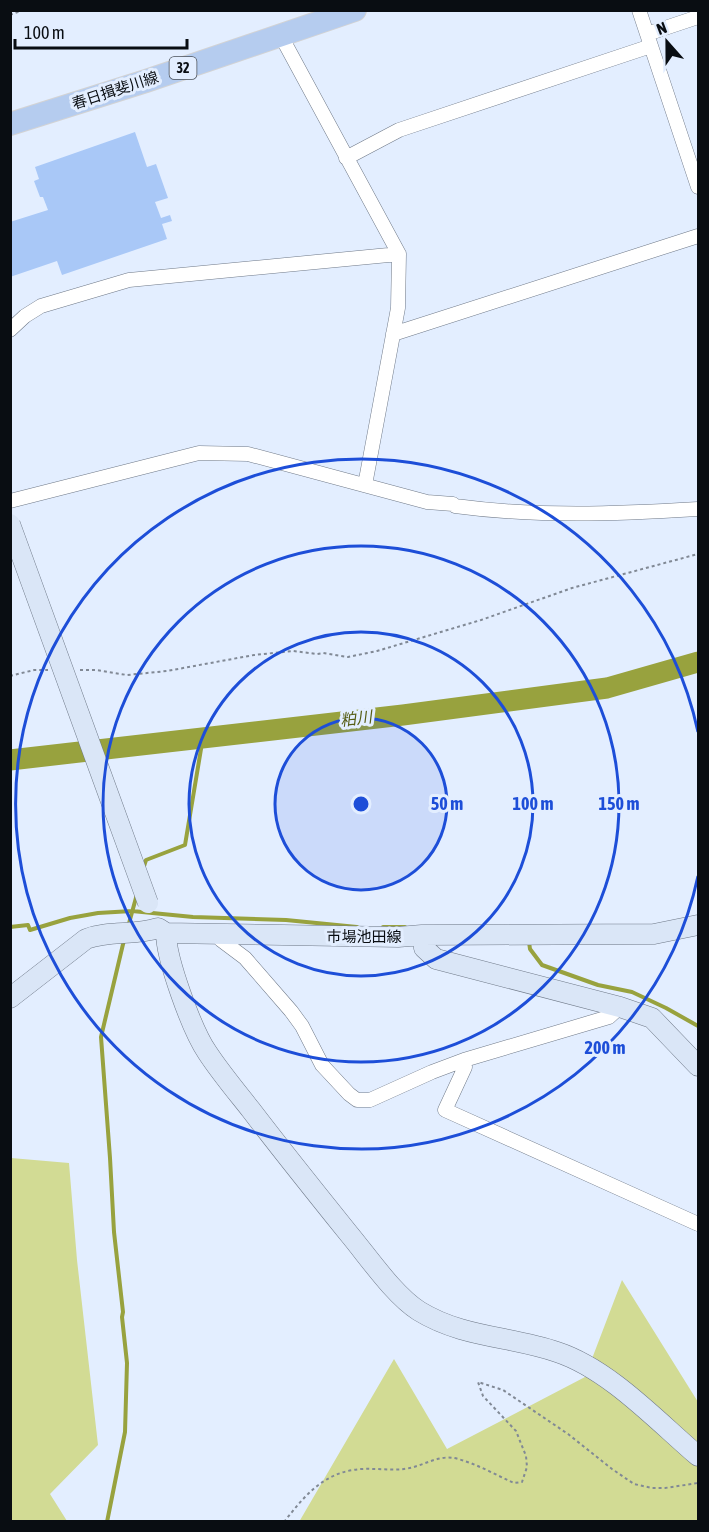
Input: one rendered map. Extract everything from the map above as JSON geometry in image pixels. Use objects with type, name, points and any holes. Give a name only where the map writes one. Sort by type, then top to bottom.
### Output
[{"type":"main road","name":"春日揖斐川線","points":[[10,124],[355,10]]},
{"type":"street","points":[[639,10],[699,187]]},
{"type":"street","points":[[346,158],[399,130],[649,40],[699,17]]},
{"type":"street","points":[[281,36],[399,254],[398,308],[365,485]]},
{"type":"street","points":[[393,334],[699,236]]},
{"type":"street","points":[[10,330],[25,316],[41,306],[129,280],[399,254]]},
{"type":"street","points":[[10,501],[199,453],[248,454],[427,502],[493,511],[619,513],[699,509]]},
{"type":"street","points":[[10,524],[148,903],[162,931],[191,1018],[206,1051],[313,1190],[390,1283],[417,1310],[445,1325],[556,1351],[583,1362],[613,1382],[699,1456]]},
{"type":"street","points":[[422,935],[654,934],[699,925]]},
{"type":"street","name":"市場池田線","points":[[10,998],[86,939],[98,934],[162,931],[219,934],[422,935],[424,948],[436,959],[620,1007],[652,1018],[699,1066]]},
{"type":"street","points":[[219,934],[221,940],[245,958],[291,1011],[302,1026],[322,1065],[357,1100],[370,1100],[465,1060],[609,1017],[620,1007]]},
{"type":"street","points":[[465,1060],[465,1067],[445,1110],[699,1224]]},
{"type":"path","points":[[10,15],[23,10]]},
{"type":"path","points":[[96,669],[127,675],[293,651],[317,654],[323,652],[348,657],[377,651],[481,620],[572,588],[699,554]]},
{"type":"path","points":[[285,1521],[306,1494],[321,1482],[352,1470],[406,1469],[434,1459],[448,1457],[459,1459],[514,1483],[522,1482],[526,1456],[516,1431],[483,1396],[478,1382],[503,1390],[568,1434],[634,1484],[665,1488],[699,1483]]},
{"type":"green space","points":[[11,1158],[69,1163],[77,1260],[98,1445],[50,1494],[67,1521],[11,1521]]},
{"type":"green space","points":[[622,1280],[698,1402],[698,1521],[299,1522],[394,1359],[447,1449],[585,1377]]},
{"type":"building","points":[[135,132],[147,167],[156,164],[168,198],[155,202],[161,218],[170,215],[172,221],[162,224],[167,239],[62,275],[57,261],[10,277],[10,222],[48,210],[34,181],[39,179],[35,167]]},
{"type":"waterway","name":"粕川","points":[[10,760],[403,715],[607,688],[698,662]]},
{"type":"waterway","points":[[143,869],[146,860],[185,845],[203,737]]},
{"type":"waterway","points":[[128,927],[137,894]]},
{"type":"waterway","points":[[10,927],[28,925],[30,930],[70,918],[98,913],[132,911],[193,917],[286,920],[357,927]]},
{"type":"waterway","points":[[383,927],[405,927]]},
{"type":"waterway","points":[[107,1522],[125,1432],[127,1363],[114,1232],[101,1037],[124,940]]},
{"type":"waterway","points":[[529,942],[530,949],[542,965],[598,985],[632,992],[698,1026]]}]
